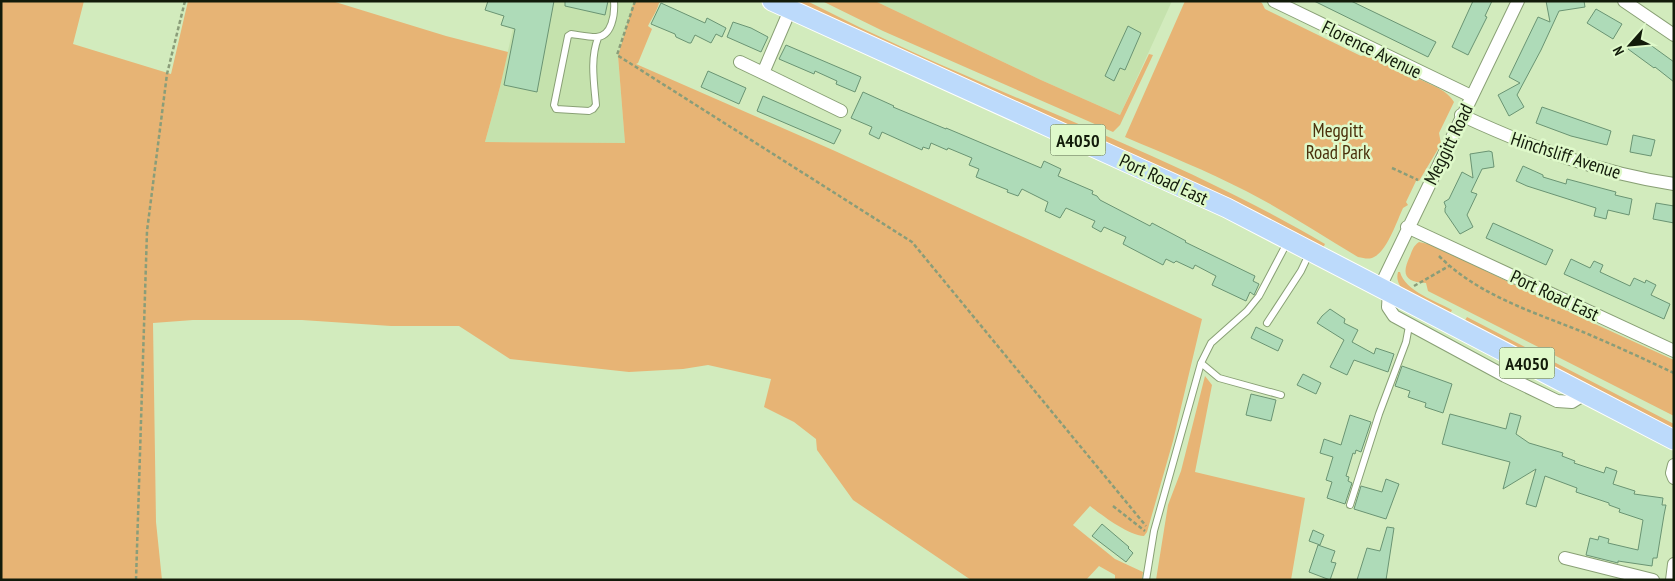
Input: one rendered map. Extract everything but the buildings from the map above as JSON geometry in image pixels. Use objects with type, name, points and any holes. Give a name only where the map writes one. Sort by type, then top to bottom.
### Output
[{"type":"main road","name":"Port Road East","points":[[772,1],[1172,182],[1311,251],[1674,440]]},
{"type":"street","name":"Meggitt Road","points":[[1384,289],[1408,227],[1518,1]]},
{"type":"street","points":[[1624,1],[1674,35]]},
{"type":"street","name":"Florence Avenue","points":[[1279,2],[1471,96]]},
{"type":"street","points":[[763,73],[790,10]]},
{"type":"street","points":[[740,62],[835,103]]},
{"type":"street","name":"Hinchsliff Avenue","points":[[1461,115],[1545,152],[1608,171],[1674,184]]},
{"type":"street","name":"Port Road East","points":[[1408,227],[1674,351]]},
{"type":"street","points":[[1384,289],[1388,307],[1394,316],[1409,326],[1504,376],[1557,401],[1572,402],[1585,394]]},
{"type":"street","points":[[1674,465],[1672,473],[1674,478]]},
{"type":"street","points":[[1565,558],[1653,580]]},
{"type":"street","points":[[1672,580],[1674,564]]},
{"type":"lane","points":[[598,38],[593,60],[596,105],[589,111],[556,109],[554,105],[568,36],[571,34],[598,38],[606,34],[614,14],[614,1]]},
{"type":"lane","points":[[1146,580],[1154,533],[1201,363],[1211,343],[1247,312],[1259,296],[1289,240]]},
{"type":"lane","points":[[1267,323],[1301,271],[1311,251]]},
{"type":"lane","points":[[1350,505],[1379,414],[1406,342],[1409,326]]},
{"type":"lane","points":[[1201,363],[1219,378],[1281,395]]},
{"type":"path","points":[[136,580],[147,231],[166,74],[185,1]]},
{"type":"path","points":[[635,1],[617,55],[912,242],[1148,529],[1154,533]]},
{"type":"path","points":[[1392,168],[1428,185]]},
{"type":"path","points":[[1437,254],[1449,266],[1504,300],[1674,373]]},
{"type":"path","points":[[1414,286],[1449,266]]},
{"type":"path","points":[[1113,506],[1154,533]]},
{"type":"shaded area","points":[[519,1],[634,1],[618,56],[625,143],[485,142],[500,87]]},
{"type":"shaded area","points":[[875,1],[1172,1],[1120,115],[1041,80]]},
{"type":"green space","points":[[1,1],[84,1],[73,44],[171,74],[188,1],[332,1],[446,36],[508,52],[485,142],[625,143],[618,56],[634,1],[663,1],[659,3],[648,26],[652,29],[636,64],[835,151],[1202,319],[1173,441],[1147,532],[1144,536],[1131,532],[1090,506],[1073,525],[1115,559],[1143,572],[1142,580],[1115,580],[1115,575],[1099,566],[1086,580],[971,580],[853,500],[817,450],[816,439],[794,422],[764,407],[771,379],[708,365],[683,369],[629,372],[510,359],[459,326],[391,326],[302,320],[193,320],[153,323],[156,522],[162,580],[1,580]]},
{"type":"green space","points":[[791,1],[807,1],[920,55],[1166,162],[1246,201],[1325,244],[1323,248]]},
{"type":"green space","points":[[822,1],[875,1],[1041,80],[1120,115],[1149,54],[1153,55],[1120,125],[1113,132],[883,31]]},
{"type":"green space","name":"Meggitt Road Park","points":[[1185,1],[1259,1],[1265,9],[1361,56],[1373,57],[1394,67],[1406,69],[1417,78],[1444,91],[1454,102],[1439,133],[1441,144],[1419,181],[1416,181],[1406,202],[1408,205],[1403,208],[1391,235],[1379,254],[1370,258],[1358,257],[1246,191],[1125,137]]},
{"type":"green space","points":[[1419,242],[1433,245],[1582,318],[1674,360],[1674,416],[1428,291],[1426,283],[1409,279],[1406,273],[1407,263],[1415,245]]},
{"type":"green space","points":[[1398,272],[1414,290],[1452,310],[1450,314],[1404,291],[1398,282]]},
{"type":"green space","points":[[1467,317],[1674,424],[1674,431],[1464,322]]},
{"type":"green space","points":[[1205,376],[1212,385],[1195,472],[1305,498],[1291,580],[1156,580],[1168,505],[1181,471]]}]
